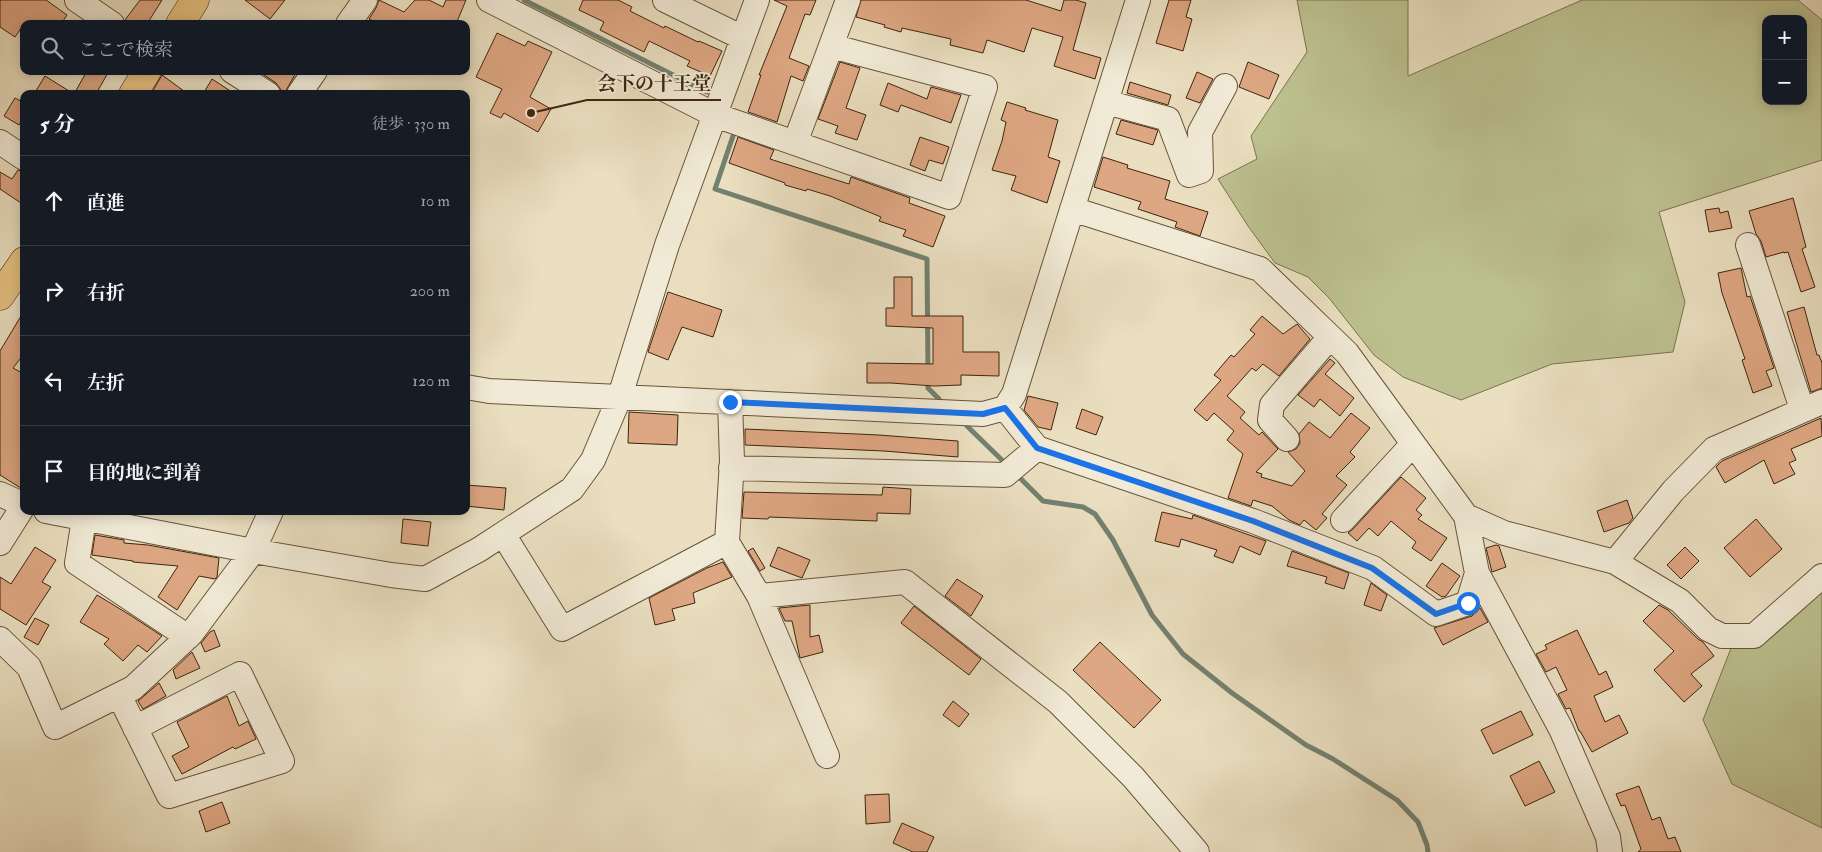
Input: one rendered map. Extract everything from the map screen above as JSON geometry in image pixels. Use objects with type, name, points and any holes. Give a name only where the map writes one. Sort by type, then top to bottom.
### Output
[{"type":"main road","points":[[183,20],[196,0]]},
{"type":"main road","points":[[135,90],[145,75]]},
{"type":"main road","points":[[0,296],[20,267]]},
{"type":"street","points":[[77,0],[106,20]]},
{"type":"street","points":[[351,20],[365,0]]},
{"type":"street","points":[[489,0],[715,115],[949,197],[985,87],[831,46]]},
{"type":"street","points":[[665,0],[743,38]]},
{"type":"street","points":[[65,515],[253,552],[392,576],[425,579],[503,534],[572,489],[593,460],[620,396],[667,245],[757,0]]},
{"type":"street","points":[[795,143],[848,0]]},
{"type":"street","points":[[470,388],[489,391],[983,414],[1005,408],[1014,394],[1138,0]]},
{"type":"street","points":[[238,75],[262,90]]},
{"type":"street","points":[[302,90],[312,75]]},
{"type":"street","points":[[1106,102],[1168,119],[1189,175],[1201,171],[1200,132],[1225,86]]},
{"type":"street","points":[[0,142],[20,155]]},
{"type":"street","points":[[1072,209],[1260,269],[1347,353],[1466,516],[1477,573],[1561,729],[1608,836],[1610,852]]},
{"type":"street","points":[[1615,562],[1673,491],[1714,449],[1812,405],[1748,245]]},
{"type":"street","points":[[1287,439],[1270,420],[1272,405],[1330,337]]},
{"type":"street","points":[[730,402],[731,468],[727,542],[759,596],[828,756]]},
{"type":"street","points":[[1005,408],[1037,448],[1253,521],[1372,568],[1436,614],[1468,603],[1477,573]]},
{"type":"street","points":[[1343,520],[1413,444]]},
{"type":"street","points":[[731,468],[1005,475],[1037,448]]},
{"type":"street","points":[[0,494],[20,503]]},
{"type":"street","points":[[0,542],[20,511]]},
{"type":"street","points":[[0,639],[29,667],[55,727],[134,688],[188,637],[253,552],[269,515]]},
{"type":"street","points":[[1466,516],[1504,533],[1615,562],[1680,601],[1708,629],[1722,636],[1754,636],[1822,576]]},
{"type":"street","points":[[84,519],[77,564],[188,637]]},
{"type":"street","points":[[503,534],[562,629],[727,542]]},
{"type":"street","points":[[759,596],[905,582],[1058,702],[1133,777],[1197,852]]},
{"type":"street","points":[[118,695],[170,796],[282,761],[240,674],[135,728]]},
{"type":"green space","points":[[1297,0],[1408,0],[1408,76],[1582,0],[1798,0],[1822,20],[1822,160],[1659,212],[1685,302],[1673,352],[1552,364],[1461,400],[1403,377],[1374,355],[1329,298],[1308,277],[1275,263],[1248,226],[1218,179],[1257,159],[1251,136],[1307,52]]},
{"type":"green space","points":[[1822,591],[1822,828],[1732,784],[1703,720],[1735,638]]},
{"type":"building","points":[[0,0],[46,0],[67,15],[64,20],[20,20],[20,30],[15,37],[0,27]]},
{"type":"building","points":[[140,0],[162,0],[150,20],[125,20]]},
{"type":"building","points":[[245,0],[285,0],[270,19]]},
{"type":"building","points":[[379,0],[404,12],[415,0],[429,0],[443,7],[446,0],[466,0],[458,20],[369,19]]},
{"type":"building","points":[[583,0],[618,0],[632,7],[630,11],[664,28],[665,26],[722,51],[710,76],[687,66],[690,61],[649,41],[644,52],[600,30],[604,22],[579,10]]},
{"type":"building","points":[[774,0],[816,0],[810,15],[805,14],[789,58],[809,66],[803,81],[791,76],[777,122],[748,112],[761,75],[759,75],[787,6]]},
{"type":"building","points":[[861,0],[1026,0],[1061,11],[1064,0],[1076,0],[1086,3],[1073,50],[1101,58],[1095,79],[1054,66],[1063,37],[1032,28],[1024,52],[987,40],[983,53],[950,45],[951,39],[902,28],[901,32],[884,27],[885,25],[856,17]]},
{"type":"building","points":[[1169,0],[1191,0],[1186,17],[1192,19],[1183,51],[1156,43]]},
{"type":"building","points":[[497,33],[525,46],[528,41],[552,52],[530,97],[551,109],[538,132],[504,113],[501,118],[490,113],[502,89],[476,77]]},
{"type":"building","points":[[840,62],[860,68],[846,108],[866,115],[857,140],[835,133],[838,126],[818,119]]},
{"type":"building","points":[[1248,62],[1279,75],[1269,99],[1239,87]]},
{"type":"building","points":[[1197,72],[1213,79],[1200,103],[1186,98]]},
{"type":"building","points":[[85,75],[107,75],[98,90],[76,90]]},
{"type":"building","points":[[162,75],[183,90],[153,90]]},
{"type":"building","points":[[264,75],[295,75],[286,90],[281,90],[276,83]]},
{"type":"building","points":[[45,76],[68,90],[36,90]]},
{"type":"building","points":[[212,79],[229,90],[205,90]]},
{"type":"building","points":[[1130,82],[1171,95],[1168,105],[1127,93]]},
{"type":"building","points":[[888,83],[927,99],[931,87],[961,95],[951,123],[901,105],[898,112],[880,105]]},
{"type":"building","points":[[15,98],[20,101],[19,125],[4,116]]},
{"type":"building","points":[[1007,102],[1026,108],[1025,110],[1058,120],[1048,157],[1060,161],[1047,203],[1011,190],[1016,176],[992,170],[1002,141],[1006,122],[1001,120]]},
{"type":"building","points":[[1121,120],[1158,130],[1153,145],[1116,134]]},
{"type":"building","points":[[738,137],[774,150],[770,159],[849,184],[851,177],[910,198],[909,203],[945,216],[933,247],[903,236],[906,230],[879,221],[881,217],[830,196],[785,185],[785,183],[729,163]]},
{"type":"building","points":[[920,137],[949,147],[943,164],[929,160],[925,171],[910,165]]},
{"type":"building","points":[[1103,157],[1128,165],[1127,168],[1170,181],[1165,199],[1208,212],[1200,236],[1175,227],[1177,222],[1138,209],[1141,202],[1094,187]]},
{"type":"building","points":[[18,170],[20,171],[20,202],[0,189],[0,172],[12,179]]},
{"type":"building","points":[[1793,198],[1806,247],[1802,249],[1815,287],[1801,292],[1788,252],[1766,257],[1749,211]]},
{"type":"building","points":[[1719,208],[1720,213],[1728,211],[1732,228],[1709,232],[1705,210]]},
{"type":"building","points":[[1741,268],[1747,297],[1750,296],[1774,368],[1766,371],[1772,386],[1753,393],[1742,360],[1745,359],[1722,293],[1718,273]]},
{"type":"building","points":[[894,277],[912,277],[912,316],[963,316],[963,352],[999,352],[999,376],[961,375],[961,385],[934,386],[867,383],[867,363],[933,364],[933,328],[886,326],[886,308],[894,308]]},
{"type":"building","points":[[668,292],[722,310],[713,337],[682,327],[668,360],[648,352]]},
{"type":"building","points":[[1804,307],[1817,355],[1819,355],[1822,363],[1822,388],[1811,392],[1787,312]]},
{"type":"building","points":[[1262,316],[1283,334],[1297,324],[1310,339],[1279,376],[1263,364],[1256,371],[1252,368],[1227,396],[1245,412],[1240,418],[1259,435],[1262,432],[1278,449],[1256,472],[1262,474],[1261,477],[1292,486],[1305,471],[1288,452],[1296,449],[1300,443],[1299,434],[1309,422],[1330,438],[1351,413],[1370,428],[1350,452],[1355,457],[1336,476],[1347,485],[1322,514],[1327,518],[1316,530],[1304,520],[1300,525],[1289,520],[1272,506],[1253,500],[1251,506],[1228,498],[1243,454],[1227,440],[1234,431],[1214,413],[1207,421],[1194,410],[1221,380],[1214,375],[1231,355],[1234,357],[1255,334],[1250,330]]},
{"type":"building","points":[[20,318],[20,359],[13,368],[20,372],[20,488],[0,475],[0,351]]},
{"type":"building","points":[[1330,359],[1335,363],[1325,374],[1354,398],[1340,416],[1320,399],[1314,407],[1298,395]]},
{"type":"building","points":[[1028,396],[1058,403],[1051,430],[1038,427],[1024,410]]},
{"type":"building","points":[[1082,409],[1103,417],[1096,435],[1076,428]]},
{"type":"building","points":[[629,412],[678,415],[677,445],[628,443]]},
{"type":"building","points":[[1821,418],[1822,436],[1791,449],[1796,460],[1789,463],[1795,474],[1774,484],[1764,460],[1725,483],[1716,467],[1722,461]]},
{"type":"building","points":[[745,429],[879,435],[958,441],[958,457],[884,451],[745,445]]},
{"type":"building","points":[[1401,477],[1426,498],[1416,510],[1422,515],[1418,519],[1447,538],[1431,561],[1412,548],[1416,542],[1391,521],[1378,536],[1369,528],[1357,541],[1348,533]]},
{"type":"building","points":[[470,485],[506,488],[504,510],[470,506]]},
{"type":"building","points":[[883,487],[911,489],[910,514],[877,513],[877,521],[769,517],[768,519],[742,518],[744,492],[882,495]]},
{"type":"building","points":[[1627,500],[1633,518],[1629,523],[1604,532],[1597,511]]},
{"type":"building","points":[[1162,512],[1192,519],[1193,515],[1266,541],[1260,555],[1240,546],[1233,563],[1214,556],[1217,550],[1181,539],[1179,547],[1155,541]]},
{"type":"building","points":[[403,519],[431,522],[428,546],[401,543]]},
{"type":"building","points":[[1756,519],[1782,549],[1750,577],[1724,548]]},
{"type":"building","points":[[95,535],[124,540],[124,543],[148,545],[219,558],[217,577],[215,579],[199,576],[177,610],[158,597],[178,566],[133,562],[92,555]]},
{"type":"building","points":[[1499,546],[1506,567],[1492,572],[1486,548]]},
{"type":"building","points":[[35,547],[56,560],[42,582],[51,587],[26,625],[0,609],[0,577],[11,584]]},
{"type":"building","points":[[778,547],[810,560],[802,578],[770,566]]},
{"type":"building","points":[[1685,547],[1699,561],[1681,579],[1667,565]]},
{"type":"building","points":[[753,548],[765,568],[760,571],[748,551]]},
{"type":"building","points":[[1292,551],[1349,573],[1344,589],[1325,583],[1327,577],[1287,566]]},
{"type":"building","points":[[723,562],[732,577],[693,593],[695,603],[672,609],[675,620],[655,625],[649,598],[707,568]]},
{"type":"building","points":[[1442,563],[1460,576],[1446,596],[1442,597],[1426,586]]},
{"type":"building","points":[[957,579],[983,596],[971,616],[945,596]]},
{"type":"building","points":[[1371,583],[1387,595],[1381,611],[1364,605]]},
{"type":"building","points":[[97,595],[162,636],[147,652],[138,645],[123,661],[104,644],[109,639],[80,622]]},
{"type":"building","points":[[810,605],[810,637],[819,635],[823,652],[800,658],[792,621],[785,621],[779,608]]},
{"type":"building","points":[[1659,605],[1668,610],[1703,642],[1714,656],[1691,674],[1702,686],[1684,702],[1654,670],[1674,651],[1643,621]]},
{"type":"building","points":[[914,606],[981,659],[969,675],[901,623]]},
{"type":"building","points":[[1480,608],[1488,622],[1443,645],[1434,628],[1472,616]]},
{"type":"building","points":[[35,618],[49,625],[38,645],[24,637]]},
{"type":"building","points":[[214,630],[220,646],[205,652],[201,643]]},
{"type":"building","points":[[1577,630],[1599,675],[1606,671],[1613,687],[1594,696],[1605,722],[1619,715],[1628,733],[1592,752],[1579,731],[1570,708],[1566,709],[1558,694],[1567,690],[1556,667],[1546,672],[1536,654],[1547,649],[1545,645]]},
{"type":"building","points":[[1100,642],[1161,700],[1134,728],[1073,670]]},
{"type":"building","points":[[192,652],[200,668],[176,679],[173,670]]},
{"type":"building","points":[[159,683],[166,696],[143,709],[138,701]]},
{"type":"building","points":[[227,696],[239,726],[248,721],[256,739],[235,749],[233,747],[182,774],[172,756],[189,747],[177,722]]},
{"type":"building","points":[[953,701],[969,714],[959,727],[943,715]]},
{"type":"building","points":[[1521,711],[1533,735],[1493,754],[1481,730]]},
{"type":"building","points":[[1539,761],[1555,792],[1525,806],[1510,776]]},
{"type":"building","points":[[1639,786],[1652,820],[1660,817],[1668,839],[1675,837],[1681,852],[1638,852],[1641,849],[1625,805],[1621,806],[1616,794]]},
{"type":"building","points":[[889,794],[890,822],[866,824],[865,795]]},
{"type":"building","points":[[222,802],[230,823],[206,832],[199,811]]},
{"type":"building","points":[[902,823],[934,837],[927,852],[913,852],[893,843]]},
{"type":"waterway","points":[[524,0],[707,92]]},
{"type":"waterway","points":[[733,136],[715,189],[927,259],[928,371]]},
{"type":"waterway","points":[[928,379],[928,388],[939,399]]},
{"type":"waterway","points":[[967,426],[1007,465]]},
{"type":"waterway","points":[[1016,474],[1043,501],[1083,507],[1095,514],[1113,540],[1152,615],[1183,654],[1232,693],[1306,745],[1333,759],[1397,800],[1418,822],[1428,852]]},
{"type":"place","name":"会下の十王堂","points":[[531,113]]},
{"type":"route","points":[[730,402],[983,414],[1005,408],[1037,448],[1253,521],[1372,568],[1436,614],[1468,603]]}]
